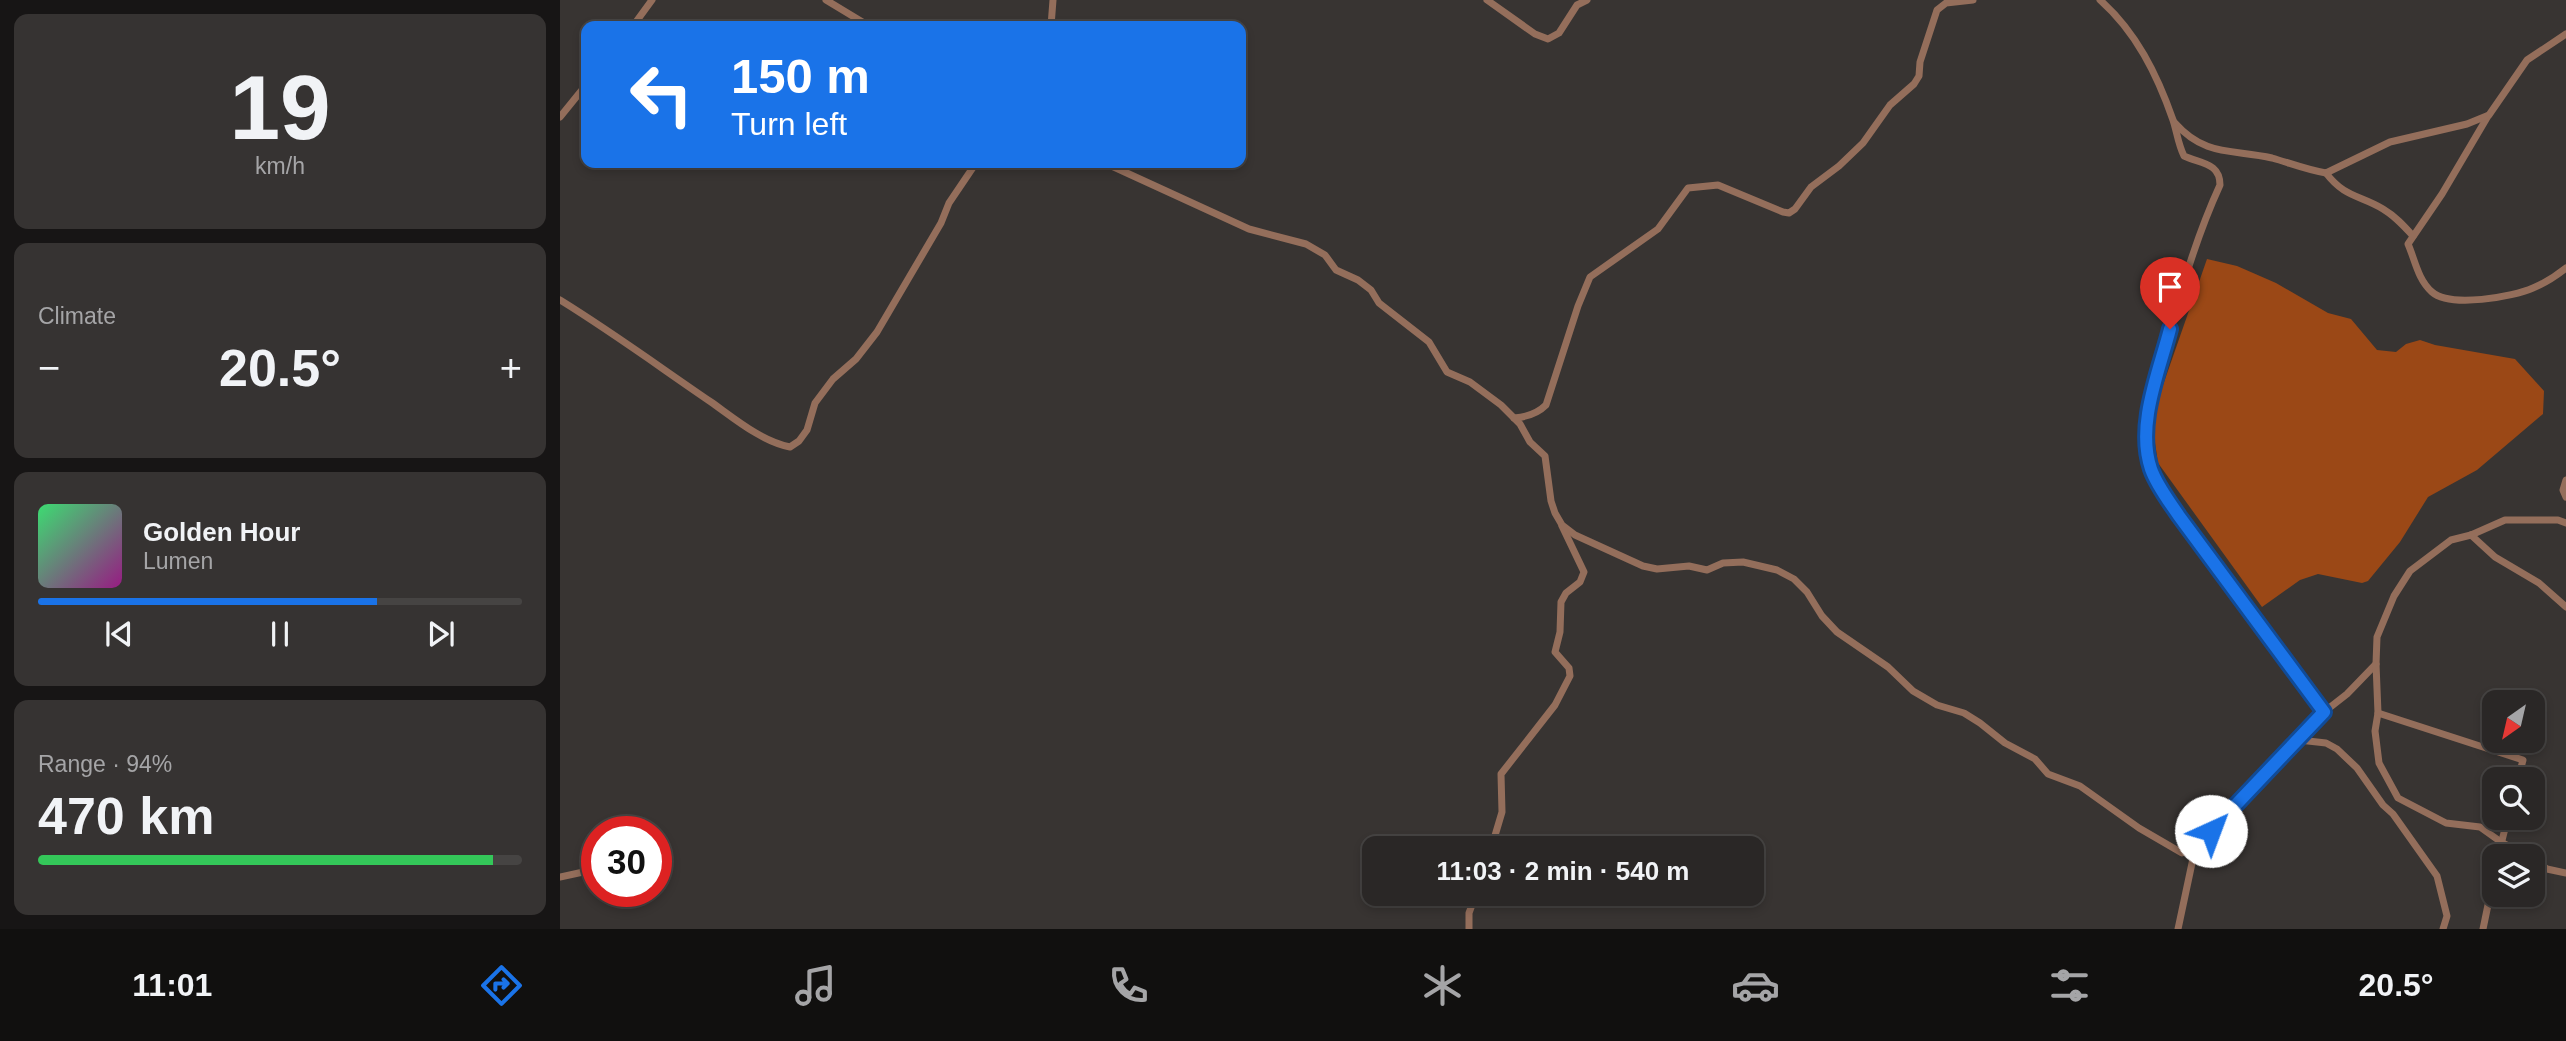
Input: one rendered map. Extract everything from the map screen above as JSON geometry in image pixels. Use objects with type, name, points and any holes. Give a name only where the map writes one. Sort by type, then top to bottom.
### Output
[{"type":"street","points":[[637,21],[652,0]]},
{"type":"street","points":[[826,0],[861,21]]},
{"type":"street","points":[[1052,21],[1054,0]]},
{"type":"street","points":[[1487,0],[1535,34],[1548,39],[1559,33],[1577,5],[1587,0]]},
{"type":"street","points":[[1514,418],[1528,417],[1546,405],[1590,277],[1658,229],[1688,188],[1718,185],[1783,212],[1789,213],[1795,209],[1811,187],[1863,143],[1890,105],[1914,84],[1919,75],[1920,62],[1937,10],[1945,3],[1973,0]]},
{"type":"street","points":[[2100,0],[2116,15],[2140,46],[2173,121],[2184,156],[2216,169],[2220,175],[2220,186],[2195,248],[2170,329],[2151,406],[2146,436],[2147,453],[2158,485],[2179,516],[2324,712]]},
{"type":"street","points":[[2566,34],[2527,60],[2408,244],[2422,280],[2439,298],[2447,300],[2514,295],[2550,279],[2566,268]]},
{"type":"street","points":[[560,117],[581,91]]},
{"type":"street","points":[[2173,121],[2184,133],[2209,148],[2224,153],[2274,159],[2326,173],[2390,142],[2467,124],[2489,115]]},
{"type":"street","points":[[560,300],[615,334],[662,369],[760,434],[777,444],[790,447],[799,441],[807,430],[816,403],[827,387],[856,359],[877,331],[941,223],[949,202],[973,168]]},
{"type":"street","points":[[1116,168],[1249,229],[1306,244],[1325,255],[1336,270],[1358,279],[1371,290],[1379,303],[1429,342],[1447,372],[1470,382],[1514,418],[1530,442],[1545,456],[1551,501],[1584,572],[1580,582],[1566,593],[1561,602],[1560,632],[1555,652],[1569,668],[1570,676],[1555,705],[1501,774],[1502,812],[1495,836]]},
{"type":"street","points":[[2326,173],[2334,184],[2349,195],[2381,207],[2394,216],[2413,236]]},
{"type":"street","points":[[2566,481],[2563,490],[2566,498]]},
{"type":"street","points":[[2505,844],[2480,827],[2446,823],[2398,798],[2379,764],[2375,731],[2378,713],[2378,637],[2394,596],[2410,571],[2451,540],[2471,535],[2505,520],[2558,520],[2566,523]]},
{"type":"street","points":[[1562,526],[1575,535],[1643,566],[1657,569],[1689,566],[1707,570],[1723,564],[1743,562],[1777,570],[1794,579],[1807,592],[1822,616],[1837,632],[1888,667],[1913,691],[1937,705],[1964,713],[2005,743],[2035,759],[2048,774],[2080,786],[2099,802],[2168,847],[2182,853],[2195,849],[2324,712],[2347,694],[2376,664]]},
{"type":"street","points":[[2471,535],[2496,557],[2539,583],[2566,607]]},
{"type":"street","points":[[2378,713],[2523,760],[2521,767]]},
{"type":"street","points":[[2299,740],[2326,743],[2337,749],[2357,768],[2383,805],[2393,814],[2437,876],[2447,916],[2443,929]]},
{"type":"street","points":[[2501,842],[2504,830]]},
{"type":"street","points":[[2178,929],[2195,849]]},
{"type":"street","points":[[2545,868],[2566,873]]},
{"type":"street","points":[[560,877],[581,872]]},
{"type":"street","points":[[1469,929],[1472,906]]},
{"type":"street","points":[[2483,929],[2488,907]]},
{"type":"shaded area","points":[[2207,259],[2237,266],[2276,283],[2328,313],[2351,319],[2377,350],[2396,352],[2406,344],[2420,340],[2515,359],[2544,391],[2543,414],[2477,470],[2428,497],[2400,542],[2368,581],[2362,583],[2318,574],[2300,580],[2262,607],[2158,463],[2154,436],[2156,405]]},
{"type":"route","points":[[2170,329],[2146,436],[2147,453],[2158,485],[2324,712],[2211,831]]}]
